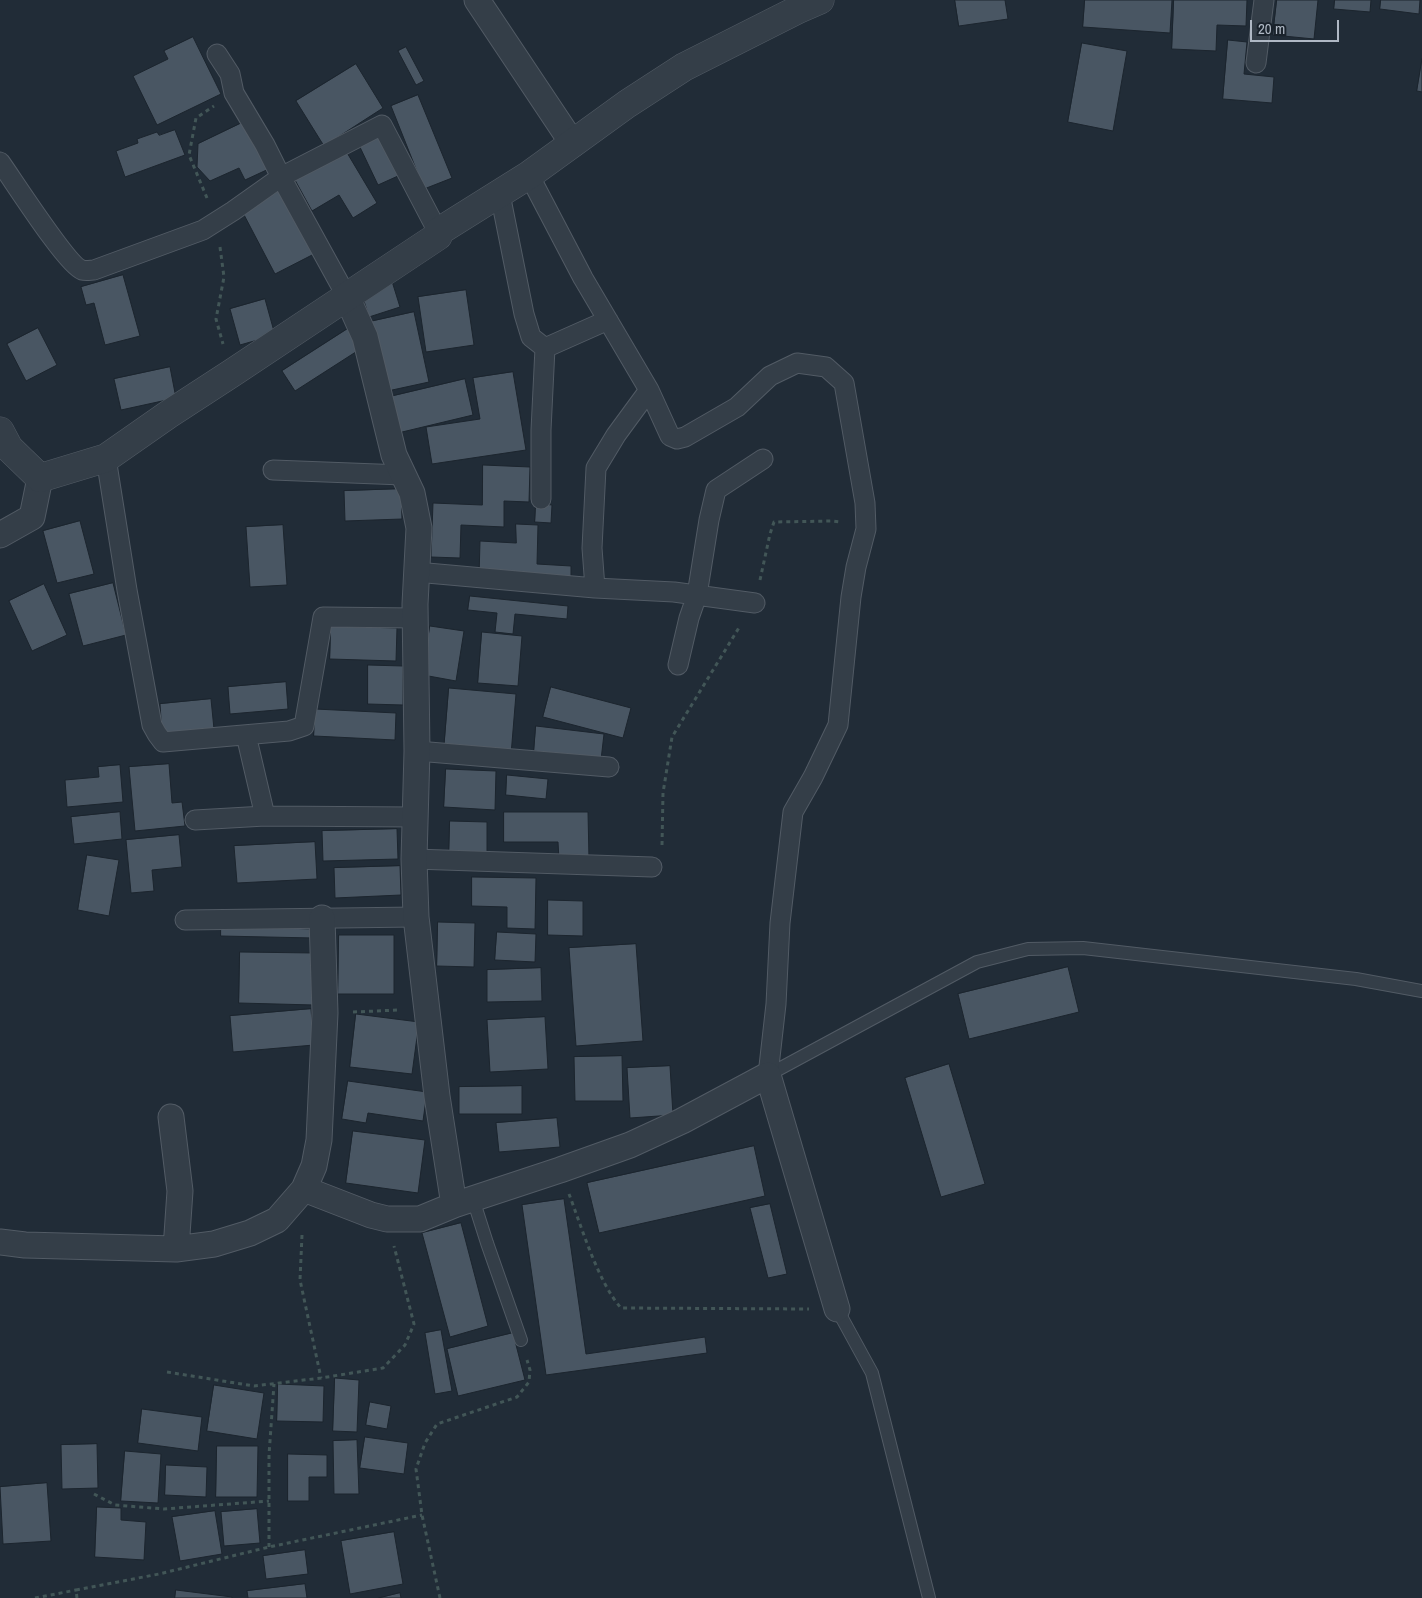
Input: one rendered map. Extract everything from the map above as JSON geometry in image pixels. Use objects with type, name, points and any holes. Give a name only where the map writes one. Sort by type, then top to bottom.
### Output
[{"type":"street","points":[[477,0],[573,144]]},
{"type":"street","points":[[1256,63],[1264,0]]},
{"type":"street","points":[[40,478],[106,458],[169,414],[438,236],[438,232],[529,175],[627,104],[684,68],[804,3]]},
{"type":"street","points":[[217,54],[230,74],[234,94],[265,145],[347,297],[365,337],[394,455],[412,493],[419,528],[416,572],[417,751],[414,859],[416,917],[436,1096],[464,1202]]},
{"type":"street","points":[[0,162],[34,212],[72,262],[82,270],[94,270],[203,230],[281,177],[382,125],[438,232]]},
{"type":"street","points":[[529,175],[583,278],[649,390],[670,436],[677,439],[685,437],[737,407],[770,376],[797,363],[826,367],[844,382],[865,503],[866,529],[856,566],[851,597],[838,725],[813,778],[793,812],[780,923],[776,1004],[768,1075],[837,1309]]},
{"type":"street","points":[[500,194],[524,314],[531,337],[545,348]]},
{"type":"street","points":[[545,348],[608,320]]},
{"type":"street","points":[[541,499],[541,430],[545,348]]},
{"type":"street","points":[[595,588],[592,548],[596,468],[616,434],[649,390]]},
{"type":"street","points":[[0,431],[9,448],[40,478]]},
{"type":"street","points":[[106,458],[127,590],[152,725],[156,734],[163,742],[289,731],[304,726],[323,617],[416,618]]},
{"type":"street","points":[[678,665],[688,618],[696,595],[716,490],[763,459]]},
{"type":"street","points":[[273,470],[403,475]]},
{"type":"street","points":[[0,535],[32,517],[40,478]]},
{"type":"street","points":[[416,572],[595,588],[674,592],[755,603]]},
{"type":"street","points":[[246,735],[265,816]]},
{"type":"street","points":[[417,751],[609,766]]},
{"type":"street","points":[[195,820],[265,816],[416,817]]},
{"type":"street","points":[[414,859],[652,867]]},
{"type":"street","points":[[185,920],[416,917]]},
{"type":"street","points":[[0,1242],[24,1245],[176,1248],[214,1244],[250,1233],[277,1220],[309,1178],[319,1140],[325,1013],[322,918]]},
{"type":"street","points":[[309,1178],[371,1215],[387,1219],[420,1219],[630,1145],[682,1121],[768,1075]]},
{"type":"street","points":[[171,1116],[180,1191],[176,1248]]},
{"type":"lane","points":[[768,1075],[977,962],[1028,949],[1083,948],[1356,980],[1422,991]]},
{"type":"lane","points":[[464,1202],[486,1243],[521,1340]]},
{"type":"lane","points":[[837,1309],[872,1373],[929,1598]]},
{"type":"path","points":[[652,867],[662,856],[663,793],[672,737],[755,603],[774,522],[833,521],[866,529]]},
{"type":"path","points":[[325,1013],[427,1008]]},
{"type":"path","points":[[560,1170],[603,1281],[611,1297],[621,1308],[837,1309]]},
{"type":"path","points":[[309,1178],[300,1280],[321,1378]]},
{"type":"path","points":[[167,1372],[254,1386],[383,1368],[404,1345],[414,1324],[387,1219]]},
{"type":"path","points":[[440,1598],[422,1515],[416,1469],[425,1443],[437,1424],[517,1397],[529,1382],[530,1370],[521,1340]]},
{"type":"path","points":[[269,1547],[269,1455],[274,1384]]},
{"type":"path","points":[[94,1494],[115,1505],[164,1509],[269,1501]]},
{"type":"path","points":[[35,1598],[159,1574],[269,1547],[422,1515]]},
{"type":"path","points":[[76,1590],[77,1598]]},
{"type":"building","points":[[955,0],[1005,0],[1008,19],[959,26]]},
{"type":"building","points":[[1085,0],[1172,0],[1170,33],[1083,27]]},
{"type":"building","points":[[1174,0],[1247,0],[1246,26],[1217,25],[1216,51],[1172,49]]},
{"type":"building","points":[[1277,0],[1318,0],[1314,39],[1273,35]]},
{"type":"building","points":[[1335,0],[1371,0],[1370,12],[1334,9]]},
{"type":"building","points":[[1381,0],[1420,0],[1419,14],[1380,9]]},
{"type":"building","points":[[193,37],[221,94],[157,125],[133,76],[168,59],[164,51]]},
{"type":"building","points":[[1228,40],[1247,42],[1244,74],[1274,77],[1272,103],[1223,99]]},
{"type":"building","points":[[1082,43],[1127,51],[1113,131],[1068,122]]},
{"type":"building","points":[[406,47],[424,81],[416,85],[398,51]]},
{"type":"building","points":[[1422,59],[1422,92],[1417,91]]},
{"type":"building","points":[[356,64],[383,108],[324,146],[296,101]]},
{"type":"building","points":[[418,95],[452,178],[424,189],[391,106]]},
{"type":"building","points":[[250,119],[273,167],[245,180],[239,168],[210,181],[197,167],[198,144]]},
{"type":"building","points":[[175,130],[185,155],[125,177],[116,151],[138,143],[137,139],[157,132],[159,135]]},
{"type":"building","points":[[378,133],[398,176],[378,185],[358,143]]},
{"type":"building","points":[[346,151],[377,203],[353,218],[339,195],[312,211],[295,180]]},
{"type":"building","points":[[281,190],[314,254],[275,274],[242,211]]},
{"type":"building","points":[[123,275],[140,336],[105,345],[94,303],[86,305],[81,287]]},
{"type":"building","points":[[391,278],[400,307],[369,317],[360,288]]},
{"type":"building","points":[[466,290],[474,345],[426,352],[418,297]]},
{"type":"building","points":[[265,299],[275,335],[240,345],[230,309]]},
{"type":"building","points":[[414,312],[429,382],[383,392],[369,322]]},
{"type":"building","points":[[38,328],[57,365],[26,381],[7,344]]},
{"type":"building","points":[[349,328],[362,348],[295,391],[282,371]]},
{"type":"building","points":[[170,367],[176,398],[121,410],[114,379]]},
{"type":"building","points":[[513,372],[526,450],[432,464],[426,427],[480,419],[473,378]]},
{"type":"building","points":[[465,379],[473,415],[398,433],[389,397]]},
{"type":"building","points":[[483,465],[530,467],[529,502],[504,501],[504,527],[461,525],[460,558],[431,557],[433,503],[482,505]]},
{"type":"building","points":[[401,489],[402,519],[345,521],[344,491]]},
{"type":"building","points":[[536,503],[552,505],[551,523],[535,522]]},
{"type":"building","points":[[80,521],[94,574],[57,583],[43,531]]},
{"type":"building","points":[[516,524],[538,525],[537,564],[571,566],[571,581],[479,577],[480,541],[516,543]]},
{"type":"building","points":[[283,525],[287,585],[250,587],[246,527]]},
{"type":"building","points":[[113,583],[126,635],[83,646],[69,594]]},
{"type":"building","points":[[44,584],[67,635],[32,651],[9,601]]},
{"type":"building","points":[[470,596],[568,606],[567,619],[515,614],[513,634],[495,632],[497,613],[468,610]]},
{"type":"building","points":[[331,626],[397,628],[396,661],[330,659]]},
{"type":"building","points":[[430,626],[464,631],[456,681],[423,675]]},
{"type":"building","points":[[482,632],[522,636],[518,686],[478,683]]},
{"type":"building","points":[[368,665],[403,666],[403,705],[368,704]]},
{"type":"building","points":[[286,682],[288,709],[230,714],[228,687]]},
{"type":"building","points":[[551,687],[631,708],[623,738],[543,717]]},
{"type":"building","points":[[449,688],[516,694],[511,755],[444,750]]},
{"type":"building","points":[[211,699],[214,729],[162,734],[160,704]]},
{"type":"building","points":[[315,709],[396,713],[395,740],[314,736]]},
{"type":"building","points":[[536,726],[604,734],[601,760],[534,751]]},
{"type":"building","points":[[169,764],[172,803],[182,802],[185,826],[135,831],[129,767]]},
{"type":"building","points":[[120,765],[123,802],[67,807],[65,780],[99,777],[98,767]]},
{"type":"building","points":[[446,769],[496,771],[495,810],[444,807]]},
{"type":"building","points":[[507,775],[548,779],[546,799],[506,795]]},
{"type":"building","points":[[120,812],[122,839],[74,844],[71,817]]},
{"type":"building","points":[[504,812],[588,812],[589,859],[559,860],[558,842],[504,842]]},
{"type":"building","points":[[450,821],[487,822],[487,856],[449,855]]},
{"type":"building","points":[[397,829],[398,859],[323,861],[322,831]]},
{"type":"building","points":[[179,835],[182,867],[152,870],[154,891],[131,893],[126,840]]},
{"type":"building","points":[[315,842],[317,879],[237,883],[234,846]]},
{"type":"building","points":[[87,855],[119,860],[109,916],[78,910]]},
{"type":"building","points":[[400,866],[401,895],[335,898],[334,868]]},
{"type":"building","points":[[472,877],[536,878],[535,929],[507,928],[507,907],[472,906]]},
{"type":"building","points":[[548,900],[583,901],[583,936],[548,935]]},
{"type":"building","points":[[438,922],[475,923],[474,967],[437,966]]},
{"type":"building","points":[[221,926],[314,929],[314,938],[221,936]]},
{"type":"building","points":[[497,932],[536,934],[535,962],[495,960]]},
{"type":"building","points":[[339,935],[394,935],[394,994],[338,994]]},
{"type":"building","points":[[636,944],[643,1041],[576,1046],[569,948]]},
{"type":"building","points":[[240,952],[314,953],[314,1005],[239,1003]]},
{"type":"building","points":[[1068,967],[1079,1012],[969,1039],[958,994]]},
{"type":"building","points":[[541,968],[542,1001],[487,1002],[487,970]]},
{"type":"building","points":[[311,1009],[314,1045],[233,1052],[230,1016]]},
{"type":"building","points":[[356,1014],[419,1022],[412,1074],[350,1067]]},
{"type":"building","points":[[545,1017],[548,1069],[490,1072],[487,1020]]},
{"type":"building","points":[[622,1056],[623,1101],[575,1101],[574,1057]]},
{"type":"building","points":[[949,1064],[985,1184],[941,1197],[905,1078]]},
{"type":"building","points":[[670,1066],[673,1115],[630,1118],[627,1068]]},
{"type":"building","points":[[348,1081],[427,1092],[423,1121],[368,1113],[366,1123],[342,1119]]},
{"type":"building","points":[[522,1086],[522,1114],[459,1114],[459,1087]]},
{"type":"building","points":[[557,1118],[560,1147],[499,1152],[496,1123]]},
{"type":"building","points":[[353,1131],[425,1140],[418,1193],[346,1183]]},
{"type":"building","points":[[754,1146],[765,1196],[599,1233],[587,1183]]},
{"type":"building","points":[[564,1199],[586,1354],[705,1337],[707,1353],[546,1375],[522,1205]]},
{"type":"building","points":[[770,1204],[787,1274],[768,1278],[750,1208]]},
{"type":"building","points":[[461,1223],[488,1326],[450,1337],[422,1233]]},
{"type":"building","points":[[441,1330],[452,1391],[435,1394],[425,1333]]},
{"type":"building","points":[[513,1333],[525,1380],[458,1396],[447,1349]]},
{"type":"building","points":[[335,1378],[359,1380],[357,1432],[333,1431]]},
{"type":"building","points":[[278,1384],[324,1386],[323,1422],[277,1421]]},
{"type":"building","points":[[214,1385],[264,1393],[257,1439],[207,1431]]},
{"type":"building","points":[[370,1402],[391,1406],[387,1429],[366,1425]]},
{"type":"building","points":[[142,1409],[202,1417],[198,1451],[138,1443]]},
{"type":"building","points":[[365,1437],[408,1443],[404,1474],[360,1468]]},
{"type":"building","points":[[357,1440],[359,1494],[334,1494],[333,1441]]},
{"type":"building","points":[[97,1444],[98,1488],[62,1489],[61,1445]]},
{"type":"building","points":[[217,1446],[258,1446],[257,1497],[216,1497]]},
{"type":"building","points":[[125,1451],[161,1454],[158,1503],[121,1501]]},
{"type":"building","points":[[288,1454],[327,1455],[327,1477],[309,1477],[309,1501],[288,1501]]},
{"type":"building","points":[[166,1465],[207,1467],[206,1497],[165,1495]]},
{"type":"building","points":[[47,1483],[51,1541],[3,1544],[0,1487]]},
{"type":"building","points":[[97,1507],[121,1508],[121,1520],[146,1522],[144,1560],[95,1557]]},
{"type":"building","points":[[257,1509],[260,1543],[224,1546],[221,1512]]},
{"type":"building","points":[[215,1511],[222,1554],[180,1561],[172,1517]]},
{"type":"building","points":[[394,1532],[403,1584],[350,1594],[341,1541]]},
{"type":"building","points":[[305,1550],[308,1574],[266,1579],[263,1556]]},
{"type":"building","points":[[305,1584],[307,1598],[248,1598],[247,1591]]},
{"type":"building","points":[[176,1590],[232,1597],[232,1598],[175,1598]]},
{"type":"building","points":[[400,1593],[401,1598],[379,1598]]}]
